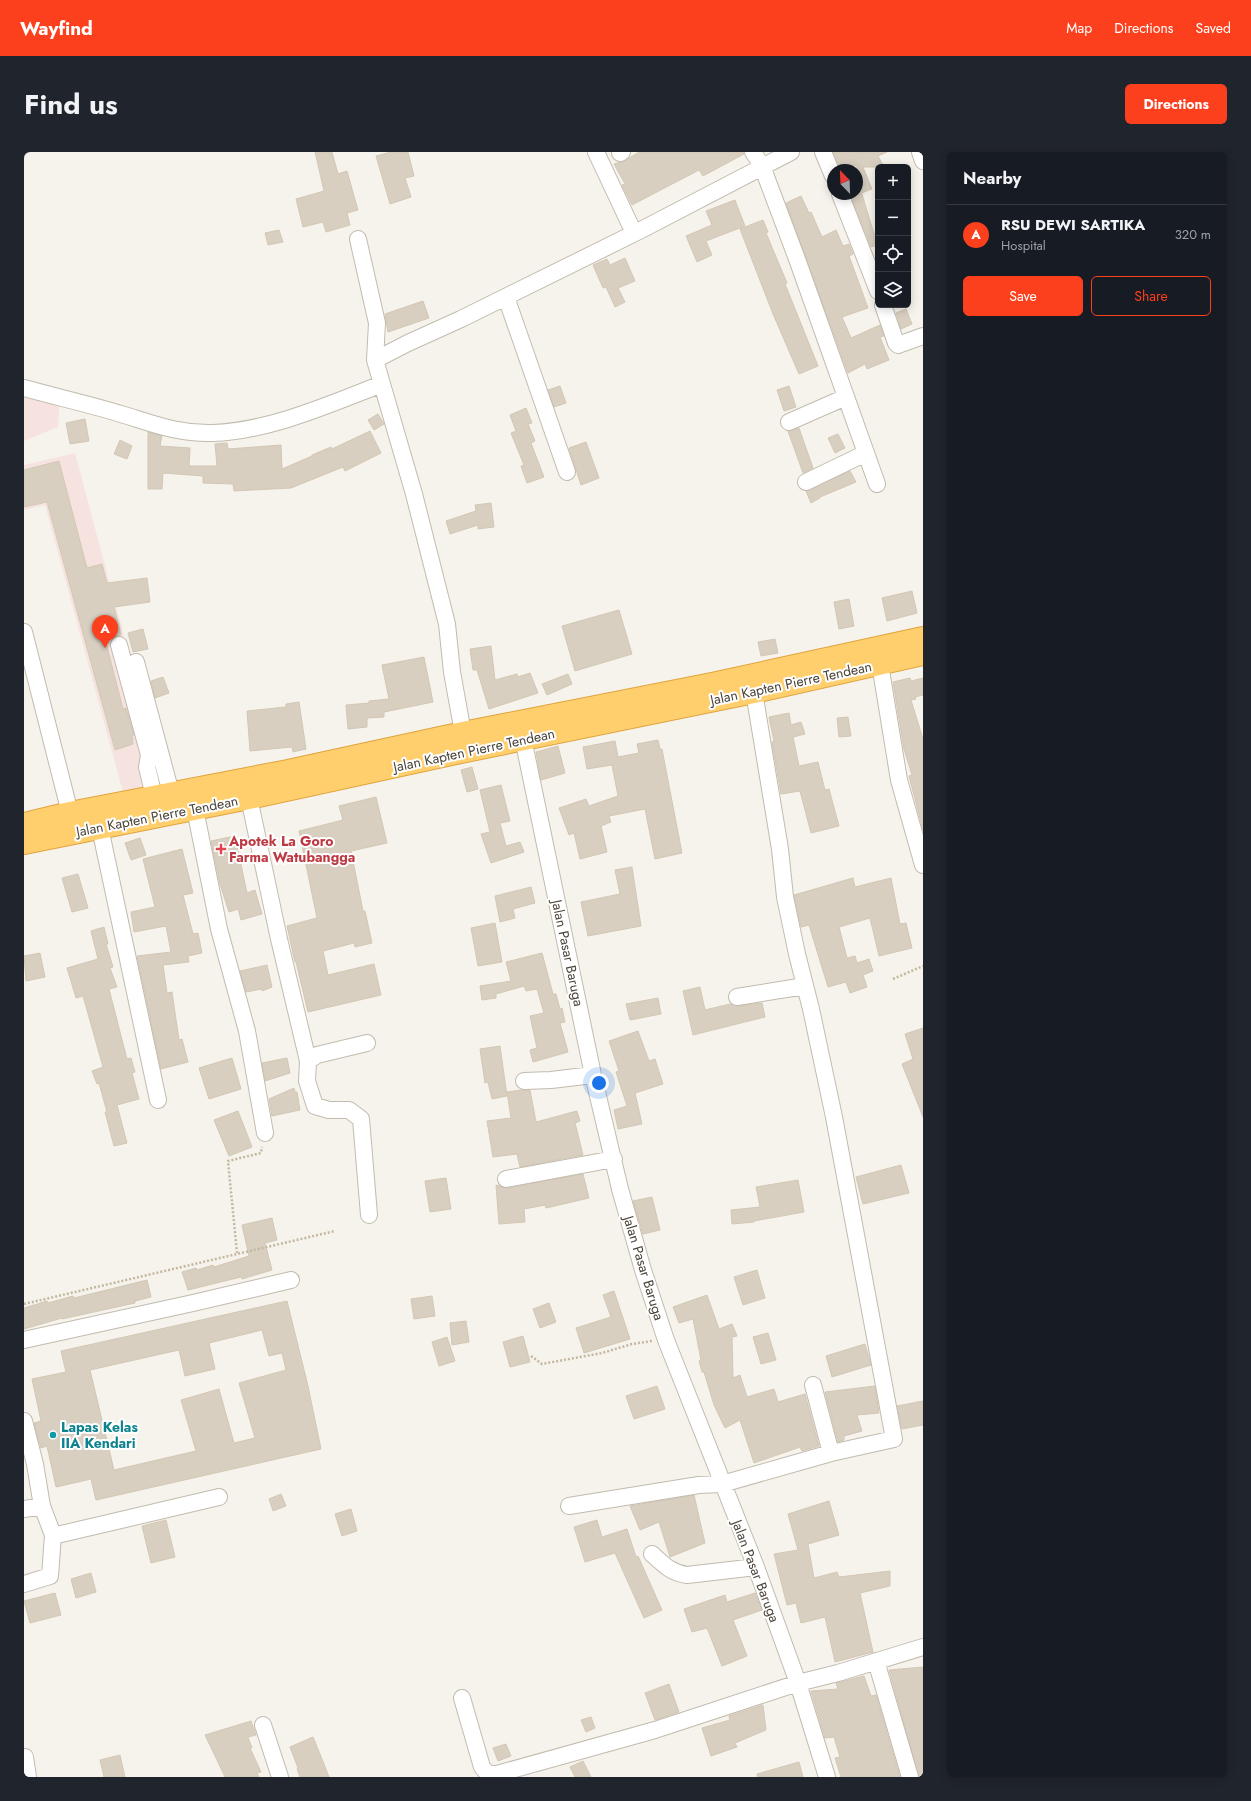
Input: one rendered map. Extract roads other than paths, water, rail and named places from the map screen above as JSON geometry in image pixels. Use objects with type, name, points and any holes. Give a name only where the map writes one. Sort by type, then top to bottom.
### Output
[{"type":"highway","name":"Jalan Kapten Pierre Tendean","points":[[24,843],[249,798],[726,681],[923,638]]},
{"type":"highway","name":"Jalan Kapten Pierre Tendean","points":[[24,824],[162,795],[288,771],[463,733],[521,731],[754,692],[923,654]]},
{"type":"street","points":[[596,152],[634,234]]},
{"type":"street","points":[[753,152],[762,166],[797,259],[877,484]]},
{"type":"street","points":[[375,360],[634,234],[791,152]]},
{"type":"street","points":[[824,152],[828,164]]},
{"type":"street","points":[[920,152],[923,161]]},
{"type":"street","points":[[842,200],[875,283]]},
{"type":"street","points":[[358,240],[377,323],[375,360],[414,494],[447,624],[452,672],[463,733]]},
{"type":"street","points":[[506,297],[568,472]]},
{"type":"street","points":[[884,308],[898,345],[923,336]]},
{"type":"street","points":[[24,388],[121,414],[167,429],[213,433],[237,431],[262,426],[382,384]]},
{"type":"street","points":[[789,422],[846,397]]},
{"type":"street","points":[[806,482],[866,453]]},
{"type":"street","points":[[24,632],[70,814]]},
{"type":"street","points":[[119,645],[149,755],[147,767],[162,795]]},
{"type":"street","points":[[136,662],[162,795]]},
{"type":"street","points":[[880,664],[899,780],[923,865]]},
{"type":"street","points":[[569,1506],[699,1485],[722,1484],[831,1454],[894,1439],[834,1117],[785,896],[780,849],[754,692]]},
{"type":"street","name":"Jalan Pasar Baruga","points":[[521,731],[594,1075],[642,1270],[666,1340],[756,1567],[798,1683],[827,1777]]},
{"type":"street","points":[[249,798],[279,939],[308,1061],[307,1081],[315,1106],[329,1110],[349,1110],[361,1119],[369,1215]]},
{"type":"street","points":[[195,809],[218,922],[247,1031],[265,1133]]},
{"type":"street","points":[[100,828],[158,1100]]},
{"type":"street","points":[[737,997],[805,986]]},
{"type":"street","points":[[308,1061],[317,1055],[367,1043]]},
{"type":"street","points":[[524,1081],[551,1080],[594,1075]]},
{"type":"street","points":[[506,1179],[614,1159]]},
{"type":"street","points":[[24,1340],[291,1280]]},
{"type":"street","points":[[813,1385],[831,1454]]},
{"type":"street","points":[[24,1421],[35,1464],[42,1506],[53,1535],[50,1576],[24,1584]]},
{"type":"street","points":[[53,1535],[219,1497]]},
{"type":"street","points":[[24,1509],[42,1506]]},
{"type":"street","points":[[652,1554],[669,1569],[678,1574],[687,1575],[756,1567]]},
{"type":"street","points":[[462,1698],[482,1767],[488,1774],[498,1774],[655,1730],[798,1683],[923,1647]]},
{"type":"street","points":[[876,1661],[910,1777]]},
{"type":"street","points":[[263,1725],[280,1777]]},
{"type":"street","points":[[24,1756],[28,1777]]},
{"type":"place","name":"RSU DEWI SARTIKA","points":[[105,648]]},
{"type":"place","name":"Apotek La Goro Farma Watubangga","points":[[221,849]]},
{"type":"place","name":"Lapas Kelas IIA Kendari","points":[[53,1435]]}]
